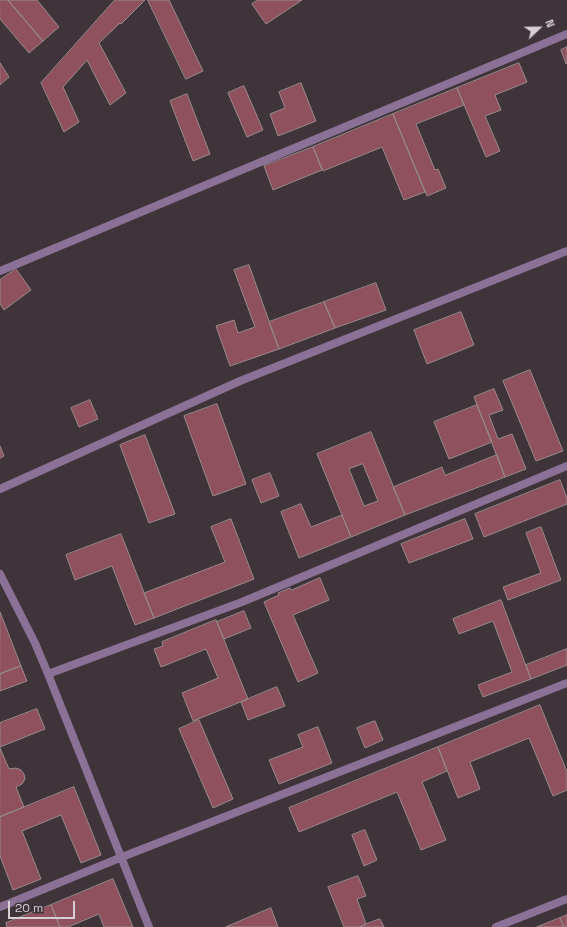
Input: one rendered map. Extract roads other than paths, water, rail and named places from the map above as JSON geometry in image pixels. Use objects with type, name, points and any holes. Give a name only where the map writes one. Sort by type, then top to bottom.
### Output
[{"type":"street","points":[[0,271],[567,34]]},
{"type":"street","points":[[0,489],[240,381],[567,251]]},
{"type":"street","points":[[48,674],[242,602],[567,466]]},
{"type":"street","points":[[0,574],[48,674],[149,927]]},
{"type":"street","points":[[0,907],[122,857],[567,683]]},
{"type":"street","points":[[496,927],[567,899]]}]
